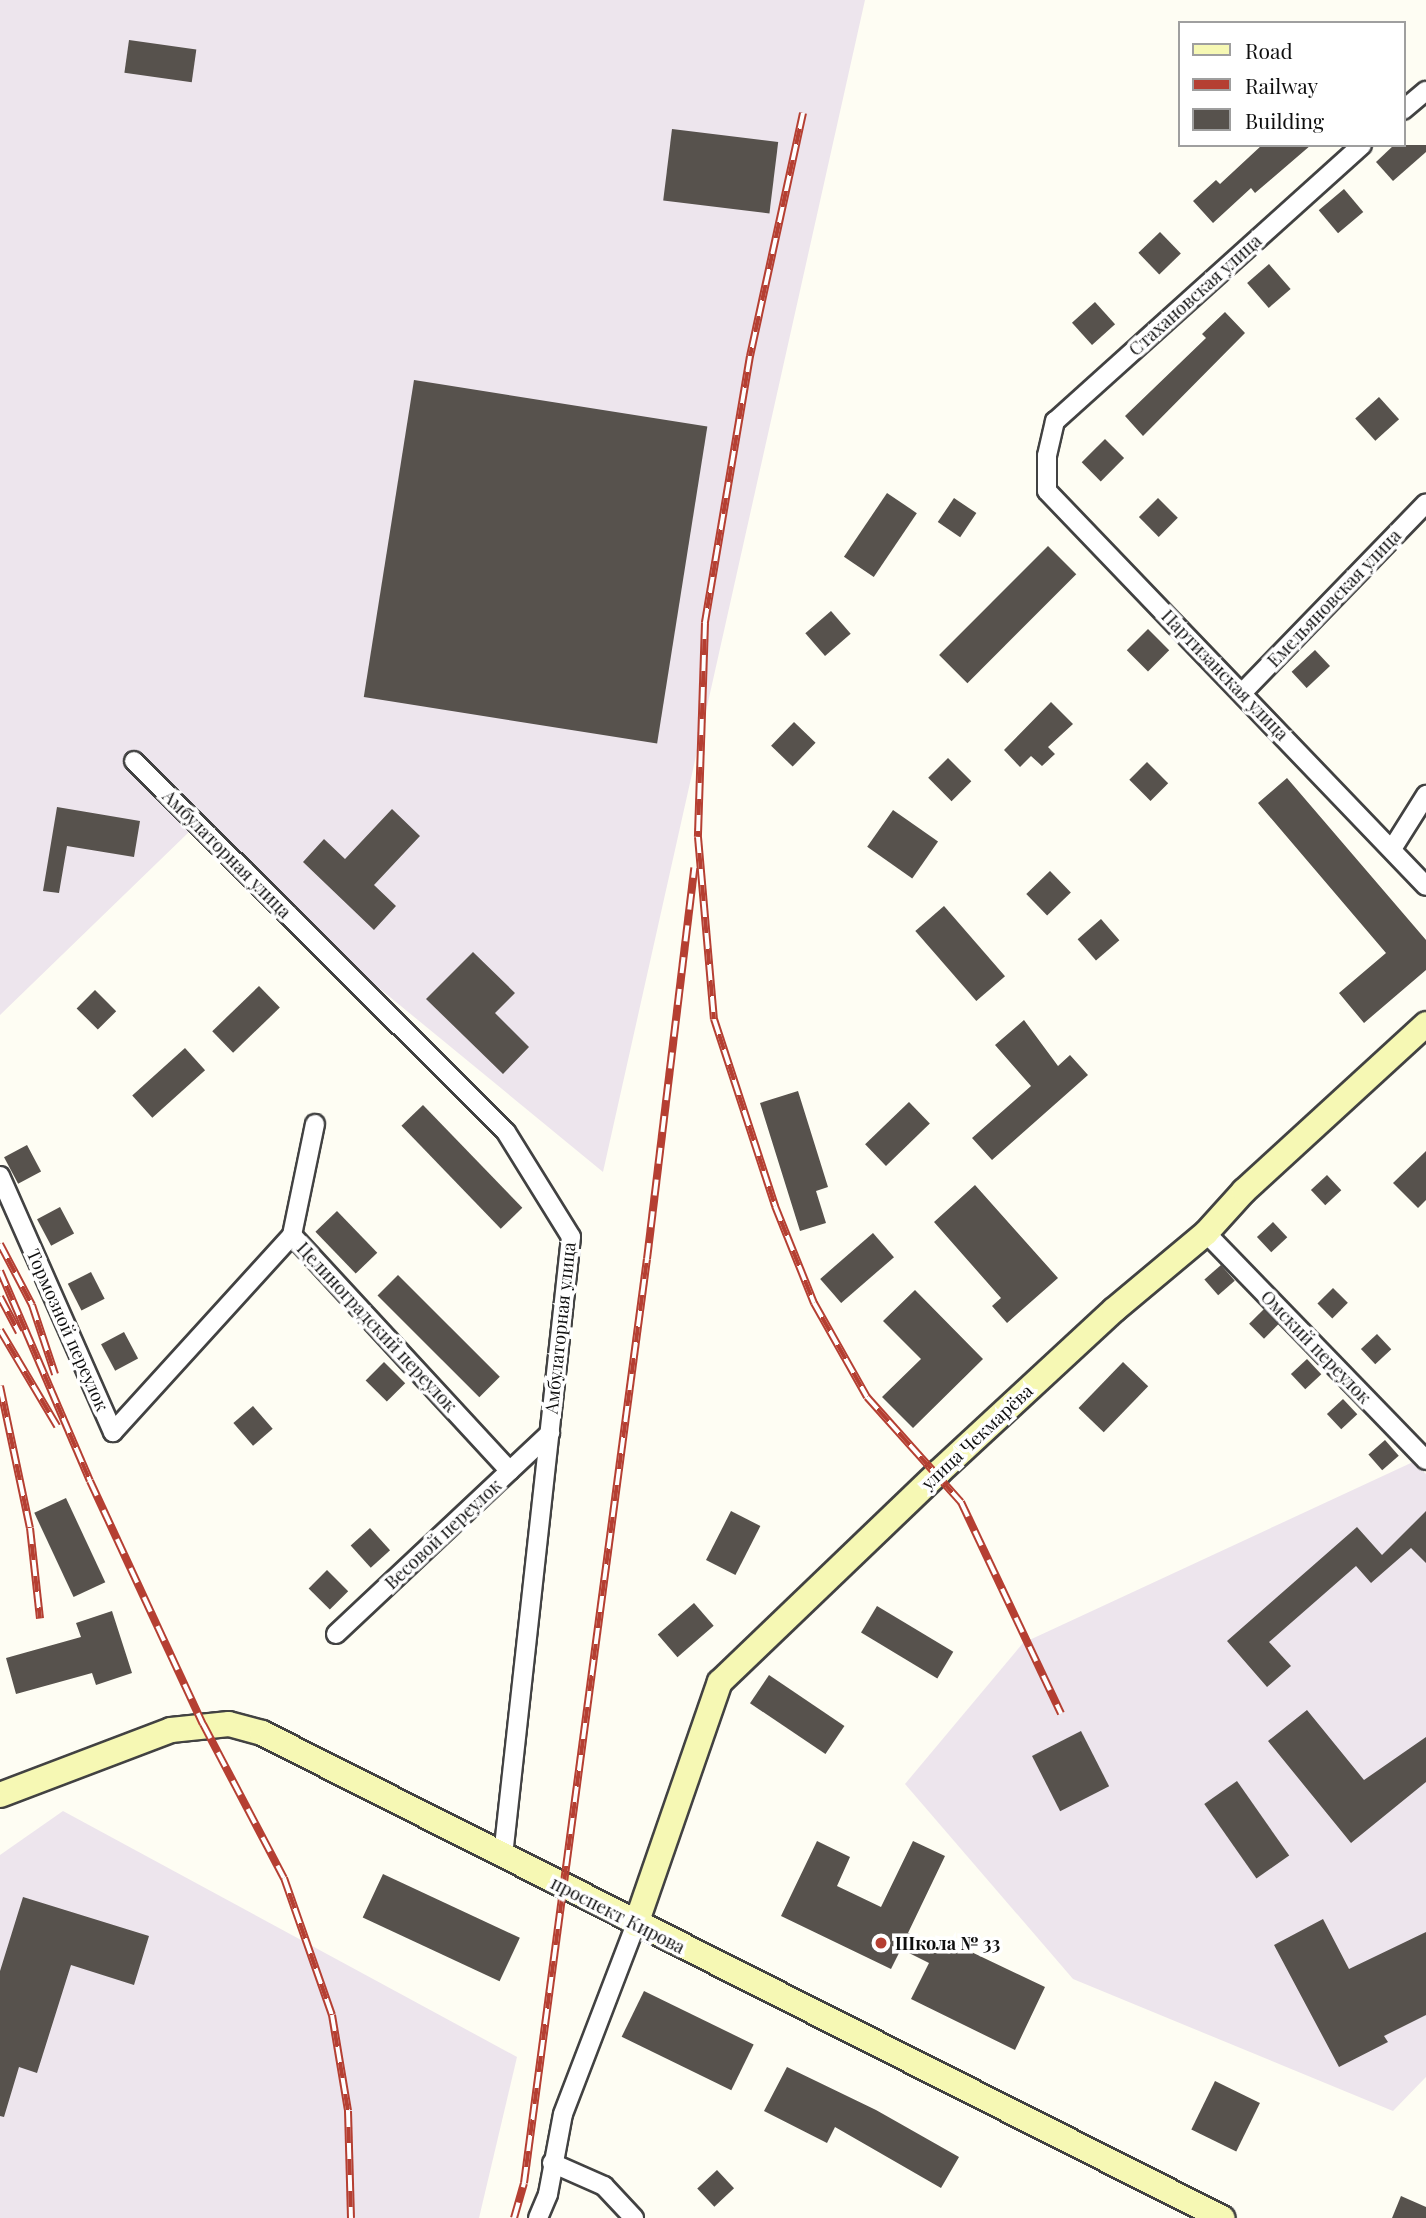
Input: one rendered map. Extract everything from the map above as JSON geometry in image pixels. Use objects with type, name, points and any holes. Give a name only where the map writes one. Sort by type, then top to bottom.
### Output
[{"type":"street","points":[[1405,108],[1426,91]]},
{"type":"street","name":"Стахановская улица","points":[[1046,456],[1055,421],[1360,147]]},
{"type":"street","name":"Партизанская улица","points":[[1046,456],[1047,491],[1426,886]]},
{"type":"street","name":"Емельяновская улица","points":[[1242,693],[1426,503]]},
{"type":"street","name":"Амбулаторная улица","points":[[134,761],[506,1132],[571,1237],[503,1856]]},
{"type":"street","points":[[1392,849],[1426,795]]},
{"type":"street","name":"улица Чекмарёва","points":[[636,1924],[720,1682],[1006,1409],[1206,1233],[1244,1191],[1426,1024]]},
{"type":"street","name":"Целиноградский переулок","points":[[315,1124],[292,1235],[510,1471]]},
{"type":"street","name":"Тормозной переулок","points":[[0,1176],[113,1432],[292,1235]]},
{"type":"street","name":"Омский переулок","points":[[1206,1233],[1426,1460]]},
{"type":"street","name":"Весовой переулок","points":[[336,1634],[550,1433]]},
{"type":"street","name":"проспект Кирова","points":[[0,1795],[171,1730],[229,1724],[262,1733],[1222,2218]]},
{"type":"street","points":[[538,2218],[548,2194],[552,2163],[568,2101],[636,1924]]},
{"type":"street","points":[[552,2163],[604,2186],[634,2218]]},
{"type":"shaded area","points":[[0,0],[865,0],[603,1172],[189,832],[0,1015]]},
{"type":"shaded area","points":[[1413,1462],[1426,1474],[1426,2077],[1393,2111],[1073,1979],[905,1784],[1023,1643]]},
{"type":"shaded area","points":[[63,1811],[517,2057],[479,2218],[0,2218],[0,1855]]},
{"type":"building","points":[[129,40],[196,49],[192,82],[124,73]]},
{"type":"building","points":[[672,129],[778,142],[769,214],[663,200]]},
{"type":"building","points":[[1426,145],[1426,152],[1393,181],[1376,162],[1392,147]]},
{"type":"building","points":[[1260,147],[1309,147],[1255,193],[1251,188],[1213,223],[1193,201],[1216,180],[1220,184]]},
{"type":"building","points":[[1344,189],[1363,212],[1338,233],[1319,210]]},
{"type":"building","points":[[1160,232],[1181,254],[1159,274],[1138,253]]},
{"type":"building","points":[[1269,264],[1291,289],[1269,308],[1247,283]]},
{"type":"building","points":[[1095,302],[1115,324],[1092,345],[1072,323]]},
{"type":"building","points":[[1225,312],[1245,333],[1143,436],[1125,416],[1206,338],[1202,334]]},
{"type":"building","points":[[414,380],[707,426],[657,744],[364,697]]},
{"type":"building","points":[[1379,397],[1399,419],[1375,441],[1355,418]]},
{"type":"building","points":[[1105,439],[1124,458],[1101,481],[1082,462]]},
{"type":"building","points":[[887,493],[917,513],[874,577],[844,557]]},
{"type":"building","points":[[954,498],[976,513],[960,537],[938,522]]},
{"type":"building","points":[[1158,498],[1178,518],[1159,537],[1139,517]]},
{"type":"building","points":[[1048,546],[1076,574],[967,683],[939,655]]},
{"type":"building","points":[[831,611],[851,634],[825,656],[805,633]]},
{"type":"building","points":[[1148,629],[1169,650],[1148,671],[1127,650]]},
{"type":"building","points":[[1315,650],[1330,666],[1307,688],[1292,672]]},
{"type":"building","points":[[1051,702],[1073,724],[1048,747],[1055,754],[1042,766],[1031,756],[1020,767],[1004,750]]},
{"type":"building","points":[[794,722],[816,743],[793,767],[771,746]]},
{"type":"building","points":[[948,758],[971,781],[952,801],[928,778]]},
{"type":"building","points":[[1147,762],[1168,783],[1151,801],[1129,780]]},
{"type":"building","points":[[1287,778],[1426,940],[1426,970],[1364,1023],[1339,993],[1386,953],[1258,803]]},
{"type":"building","points":[[57,807],[140,821],[134,857],[67,846],[59,893],[43,891]]},
{"type":"building","points":[[392,809],[420,836],[374,885],[396,906],[374,930],[303,862],[324,839],[345,859]]},
{"type":"building","points":[[893,810],[938,842],[912,878],[867,847]]},
{"type":"building","points":[[1050,871],[1071,893],[1047,916],[1026,894]]},
{"type":"building","points":[[944,906],[1005,976],[976,1001],[915,931]]},
{"type":"building","points":[[1101,919],[1119,940],[1096,960],[1078,939]]},
{"type":"building","points":[[473,952],[515,993],[495,1013],[529,1047],[503,1074],[426,999]]},
{"type":"building","points":[[259,986],[280,1008],[233,1053],[212,1031]]},
{"type":"building","points":[[95,990],[116,1011],[98,1030],[77,1008]]},
{"type":"building","points":[[1024,1020],[1058,1066],[1070,1055],[1088,1075],[992,1160],[972,1138],[1031,1086],[995,1045]]},
{"type":"building","points":[[185,1048],[205,1070],[152,1118],[132,1096]]},
{"type":"building","points":[[798,1091],[828,1187],[816,1191],[826,1223],[800,1231],[760,1103]]},
{"type":"building","points":[[909,1102],[930,1124],[886,1166],[865,1144]]},
{"type":"building","points":[[423,1105],[522,1208],[501,1229],[401,1126]]},
{"type":"building","points":[[27,1145],[41,1171],[18,1184],[4,1157]]},
{"type":"building","points":[[1426,1151],[1426,1200],[1418,1208],[1393,1183]]},
{"type":"building","points":[[1327,1175],[1341,1190],[1325,1205],[1311,1190]]},
{"type":"building","points":[[975,1185],[1058,1278],[1007,1323],[992,1306],[1001,1298],[934,1222]]},
{"type":"building","points":[[60,1207],[74,1233],[51,1246],[37,1219]]},
{"type":"building","points":[[337,1211],[377,1253],[356,1274],[315,1232]]},
{"type":"building","points":[[1273,1222],[1287,1237],[1271,1252],[1257,1237]]},
{"type":"building","points":[[873,1233],[894,1257],[841,1303],[820,1279]]},
{"type":"building","points":[[1221,1265],[1235,1281],[1218,1295],[1204,1279]]},
{"type":"building","points":[[91,1272],[105,1299],[81,1311],[68,1284]]},
{"type":"building","points":[[398,1275],[500,1377],[479,1397],[377,1296]]},
{"type":"building","points":[[1333,1288],[1348,1303],[1332,1318],[1317,1304]]},
{"type":"building","points":[[915,1290],[983,1359],[913,1428],[882,1397],[921,1359],[883,1321]]},
{"type":"building","points":[[1264,1309],[1279,1324],[1264,1339],[1249,1324]]},
{"type":"building","points":[[124,1332],[138,1358],[115,1371],[101,1344]]},
{"type":"building","points":[[1377,1334],[1391,1349],[1375,1364],[1361,1349]]},
{"type":"building","points":[[1307,1359],[1321,1374],[1305,1389],[1291,1374]]},
{"type":"building","points":[[384,1362],[405,1383],[387,1402],[366,1380]]},
{"type":"building","points":[[1123,1362],[1148,1386],[1104,1432],[1079,1408]]},
{"type":"building","points":[[1343,1399],[1357,1414],[1341,1429],[1327,1414]]},
{"type":"building","points":[[253,1406],[273,1429],[253,1446],[233,1423]]},
{"type":"building","points":[[1385,1440],[1399,1456],[1382,1470],[1368,1454]]},
{"type":"building","points":[[66,1498],[105,1582],[74,1597],[34,1513]]},
{"type":"building","points":[[731,1511],[760,1526],[735,1575],[706,1560]]},
{"type":"building","points":[[1426,1511],[1426,1563],[1411,1548],[1371,1583],[1356,1566],[1269,1642],[1291,1666],[1267,1687],[1227,1641],[1357,1527],[1382,1555]]},
{"type":"building","points":[[370,1528],[390,1550],[371,1568],[351,1545]]},
{"type":"building","points":[[327,1570],[348,1591],[330,1610],[309,1588]]},
{"type":"building","points":[[694,1603],[714,1626],[677,1657],[658,1634]]},
{"type":"building","points":[[877,1606],[953,1652],[937,1678],[861,1633]]},
{"type":"building","points":[[112,1611],[132,1673],[96,1685],[92,1673],[16,1694],[6,1658],[81,1637],[76,1623]]},
{"type":"building","points":[[769,1675],[844,1726],[825,1754],[750,1703]]},
{"type":"building","points":[[1307,1710],[1364,1780],[1426,1737],[1426,1782],[1351,1843],[1268,1741]]},
{"type":"building","points":[[1081,1731],[1109,1786],[1060,1811],[1032,1756]]},
{"type":"building","points":[[1237,1781],[1289,1856],[1256,1878],[1204,1804]]},
{"type":"building","name":"Школа № 33","points":[[817,1841],[850,1857],[837,1886],[881,1907],[913,1841],[945,1856],[908,1933],[937,1947],[942,1938],[1045,1987],[1015,2050],[911,1999],[929,1963],[901,1949],[891,1969],[781,1916]]},
{"type":"building","points":[[383,1874],[520,1938],[500,1981],[363,1918]]},
{"type":"building","points":[[23,1897],[149,1936],[134,1985],[71,1965],[37,2073],[19,2067],[4,2117],[0,2116],[0,1971]]},
{"type":"building","points":[[1323,1919],[1349,1969],[1426,1932],[1426,2015],[1384,2036],[1388,2042],[1339,2067],[1274,1945]]},
{"type":"building","points":[[644,1991],[754,2044],[731,2090],[622,2037]]},
{"type":"building","points":[[787,2067],[876,2110],[959,2157],[941,2188],[835,2127],[827,2143],[764,2111]]},
{"type":"building","points":[[1215,2081],[1260,2103],[1236,2151],[1191,2130]]},
{"type":"building","points":[[717,2170],[734,2188],[714,2207],[697,2188]]},
{"type":"building","points":[[1401,2196],[1426,2207],[1426,2218],[1392,2218]]},
{"type":"railway","points":[[803,113],[750,356],[705,623],[698,837],[714,1019],[775,1206],[814,1303],[867,1397],[961,1502],[1061,1714]]},
{"type":"railway","points":[[514,2218],[524,2183],[647,1259],[694,868]]},
{"type":"railway","points":[[0,1244],[32,1305],[55,1374]]},
{"type":"railway","points":[[0,1271],[90,1481],[203,1724],[284,1878],[332,2015],[348,2111],[351,2218]]},
{"type":"railway","points":[[0,1297],[19,1332]]},
{"type":"railway","points":[[0,1330],[57,1426]]},
{"type":"railway","points":[[0,1386],[30,1528],[40,1618]]},
{"type":"place","name":"Школа № 33","points":[[881,1943]]}]
